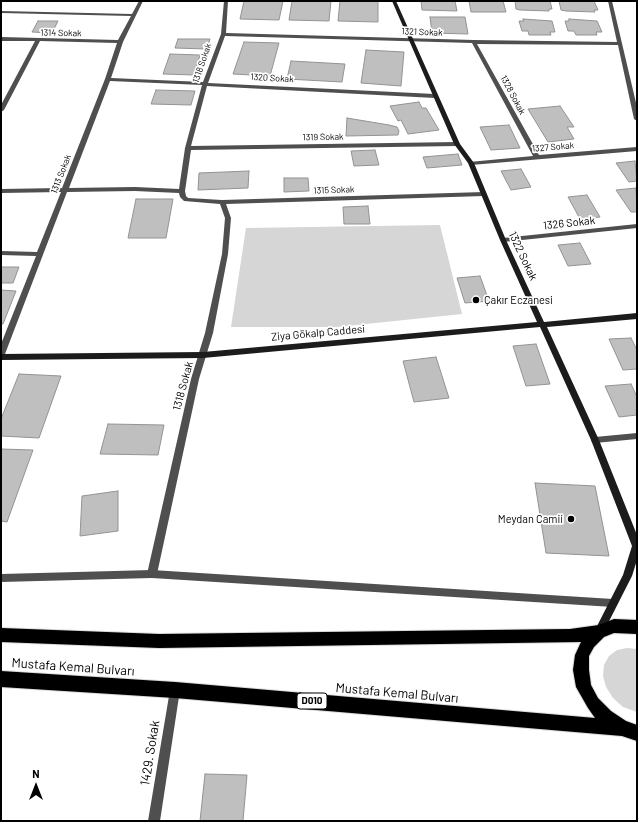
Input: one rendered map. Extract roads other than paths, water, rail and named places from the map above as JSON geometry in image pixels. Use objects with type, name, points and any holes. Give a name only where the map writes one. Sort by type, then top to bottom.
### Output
[{"type":"highway","points":[[1,635],[166,641],[570,636],[599,632],[614,626],[637,627]]},
{"type":"highway","points":[[599,632],[588,642],[582,655],[581,670],[584,687],[597,708],[605,717],[622,728],[637,733]]},
{"type":"highway","name":"Mustafa Kemal Bulvarı","points":[[1,679],[175,690],[622,728]]},
{"type":"street","name":"1313 Sokak","points":[[1,356],[39,254],[108,79],[120,42],[141,1]]},
{"type":"street","name":"1318 Sokak","points":[[182,191],[188,148],[205,83],[223,34],[226,1]]},
{"type":"street","name":"1322 Sokak","points":[[394,1],[435,96],[458,144],[471,163],[503,240],[543,324],[595,440],[637,546]]},
{"type":"street","points":[[610,1],[637,119]]},
{"type":"street","points":[[1,12],[134,15]]},
{"type":"street","name":"1321 Sokak","points":[[223,34],[474,42],[620,44]]},
{"type":"street","name":"1314 Sokak","points":[[1,39],[120,42]]},
{"type":"street","points":[[1,110],[38,40]]},
{"type":"street","name":"1328 Sokak","points":[[474,42],[537,157]]},
{"type":"street","name":"1320 Sokak","points":[[108,79],[435,96]]},
{"type":"street","name":"1319 Sokak","points":[[188,148],[458,144]]},
{"type":"street","name":"1327 Sokak","points":[[471,163],[637,149]]},
{"type":"street","points":[[1,191],[135,189],[182,191]]},
{"type":"street","name":"1315 Sokak","points":[[182,191],[183,197],[186,200],[222,202],[484,194]]},
{"type":"street","name":"1318 Sokak","points":[[152,574],[195,379],[209,333],[225,254],[228,218],[222,202]]},
{"type":"street","name":"1326 Sokak","points":[[503,240],[637,226]]},
{"type":"street","points":[[1,253],[39,254]]},
{"type":"street","name":"Ziya Gökalp Caddesi","points":[[1,356],[203,355],[637,316]]},
{"type":"street","points":[[595,440],[637,436]]},
{"type":"street","points":[[599,632],[627,576],[637,546]]},
{"type":"street","points":[[1,578],[152,574],[613,603]]},
{"type":"street","name":"1429. Sokak","points":[[154,821],[175,690]]},
{"type":"place","name":"Çakır Eczanesi","points":[[476,300]]},
{"type":"place","name":"Meydan Camii","points":[[571,519]]}]
